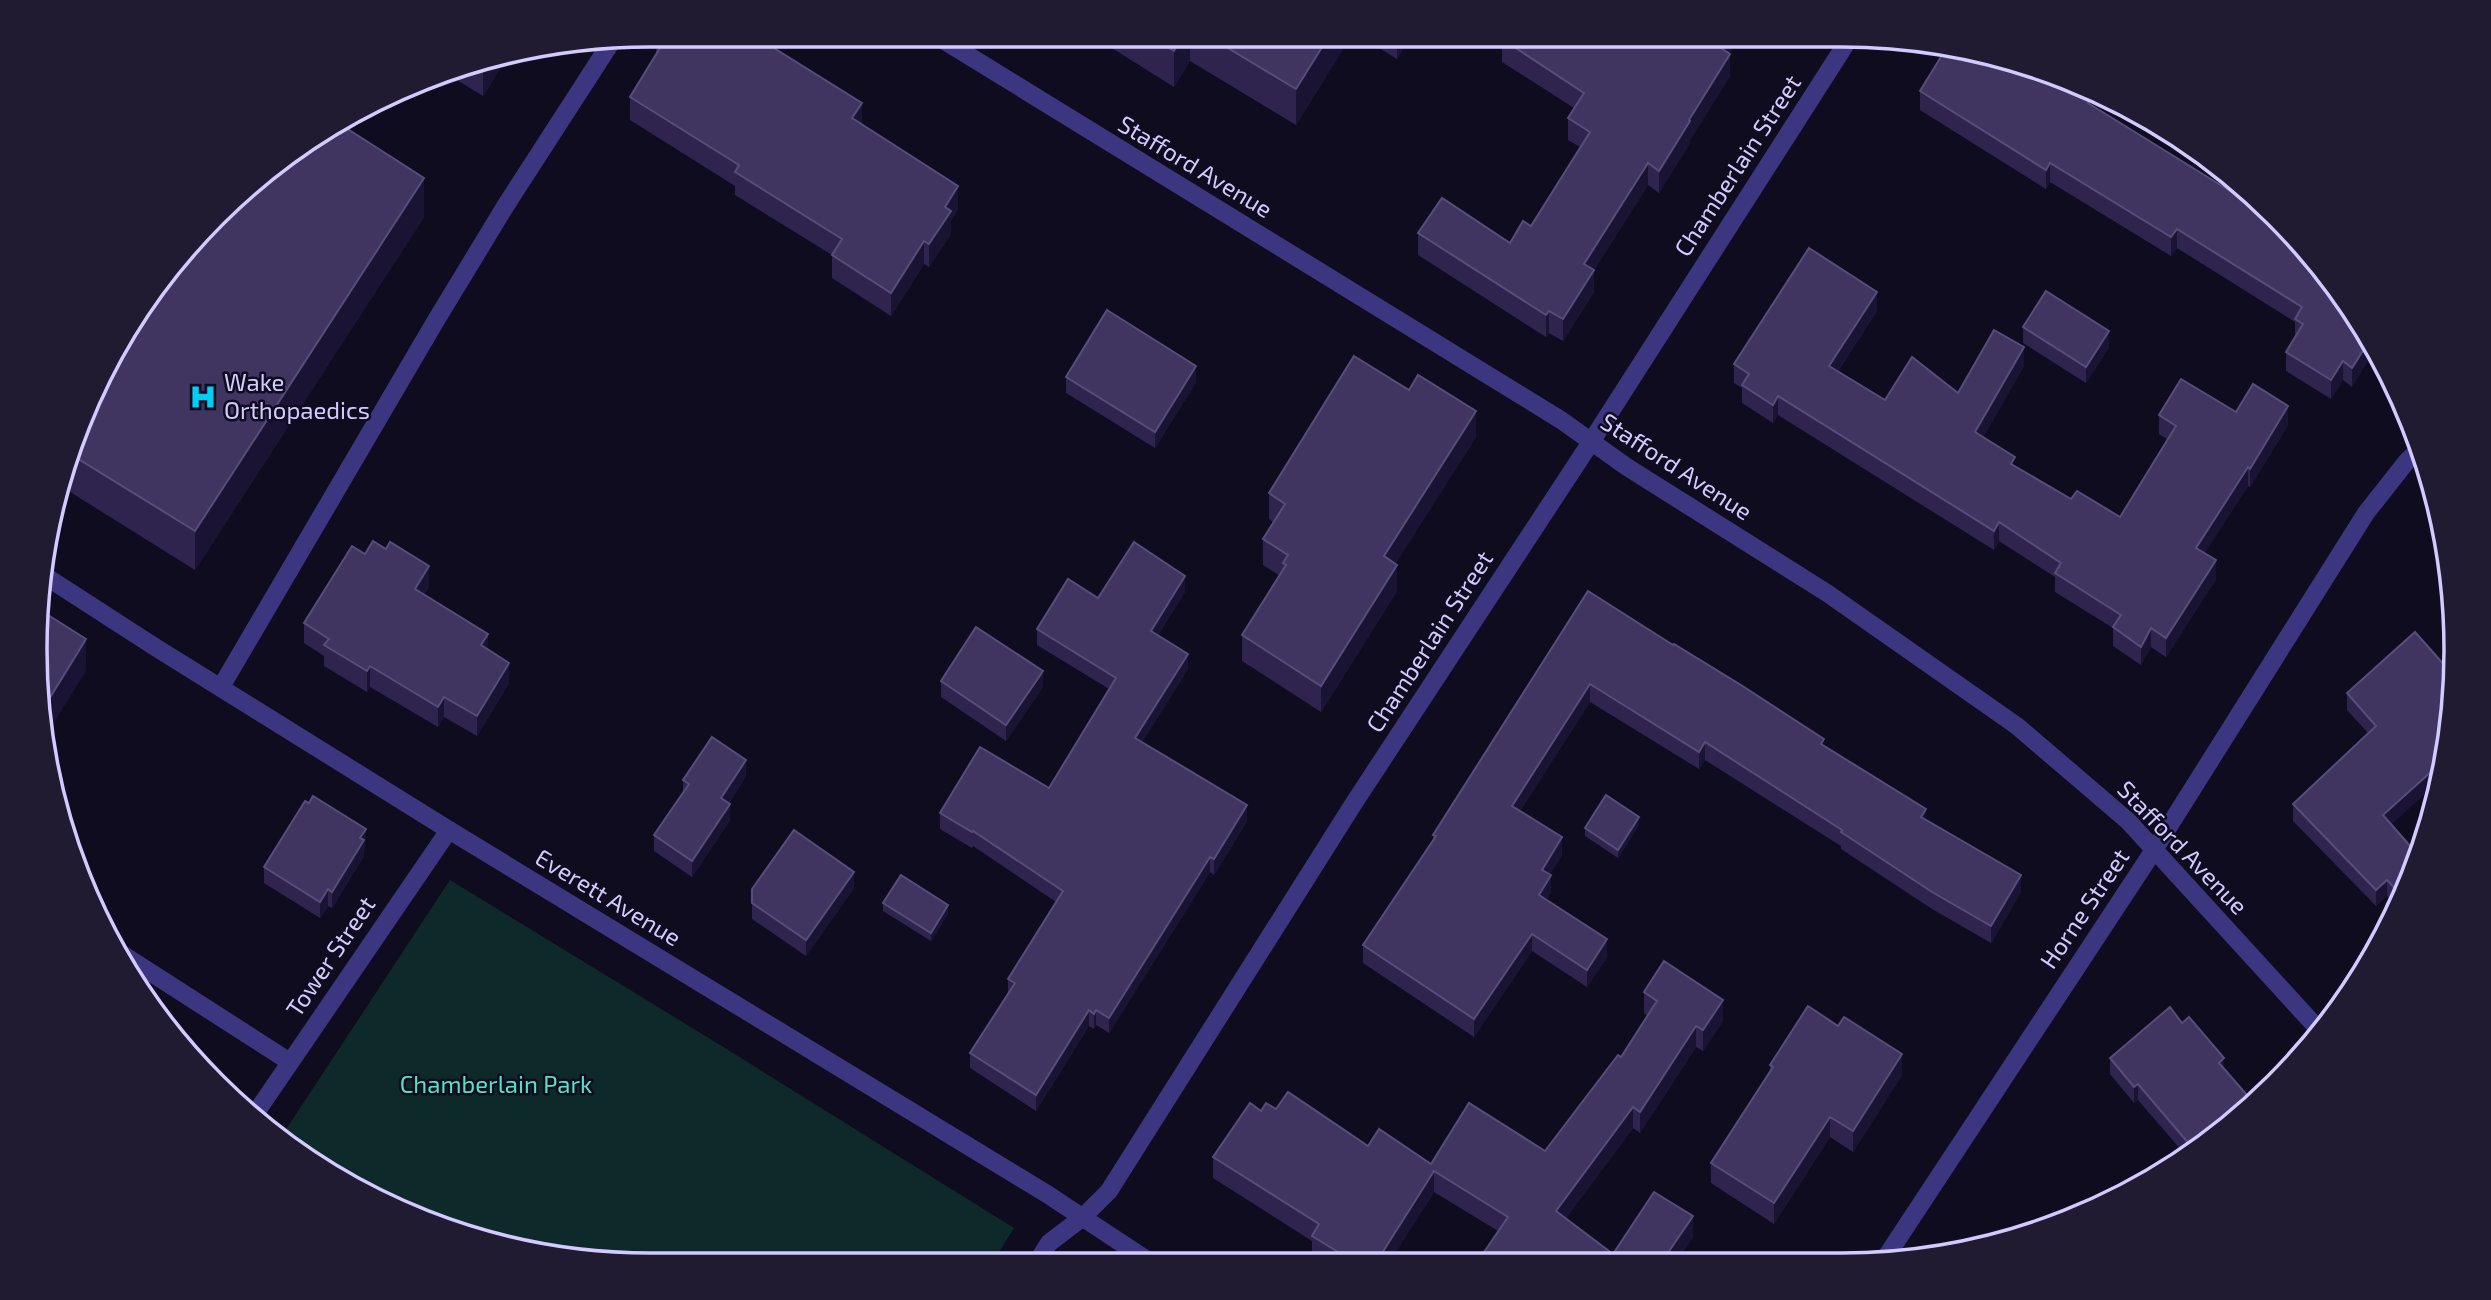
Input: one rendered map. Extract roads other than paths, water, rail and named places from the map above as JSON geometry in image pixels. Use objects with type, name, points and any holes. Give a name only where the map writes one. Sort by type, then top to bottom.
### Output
[{"type":"street","name":"Stafford Avenue","points":[[955,47],[1561,420],[1827,593],[2017,726],[2128,821],[2313,1024]]},
{"type":"street","name":"Chamberlain Street","points":[[1043,1253],[1049,1243],[1083,1217],[1109,1191],[1354,803],[1591,442],[1844,47]]},
{"type":"street","points":[[221,687],[435,322],[506,205],[607,49]]},
{"type":"street","name":"Horne Street","points":[[1890,1250],[2154,850],[2366,513],[2412,456]]},
{"type":"street","name":"Everett Avenue","points":[[51,580],[155,648],[1083,1217],[1137,1253]]},
{"type":"street","name":"Tower Street","points":[[259,1108],[449,830]]},
{"type":"street","points":[[135,962],[290,1062]]},
{"type":"place","name":"Wake Orthopaedics","points":[[203,397]]},
{"type":"park label","name":"Chamberlain Park","points":[[496,1085]]}]
